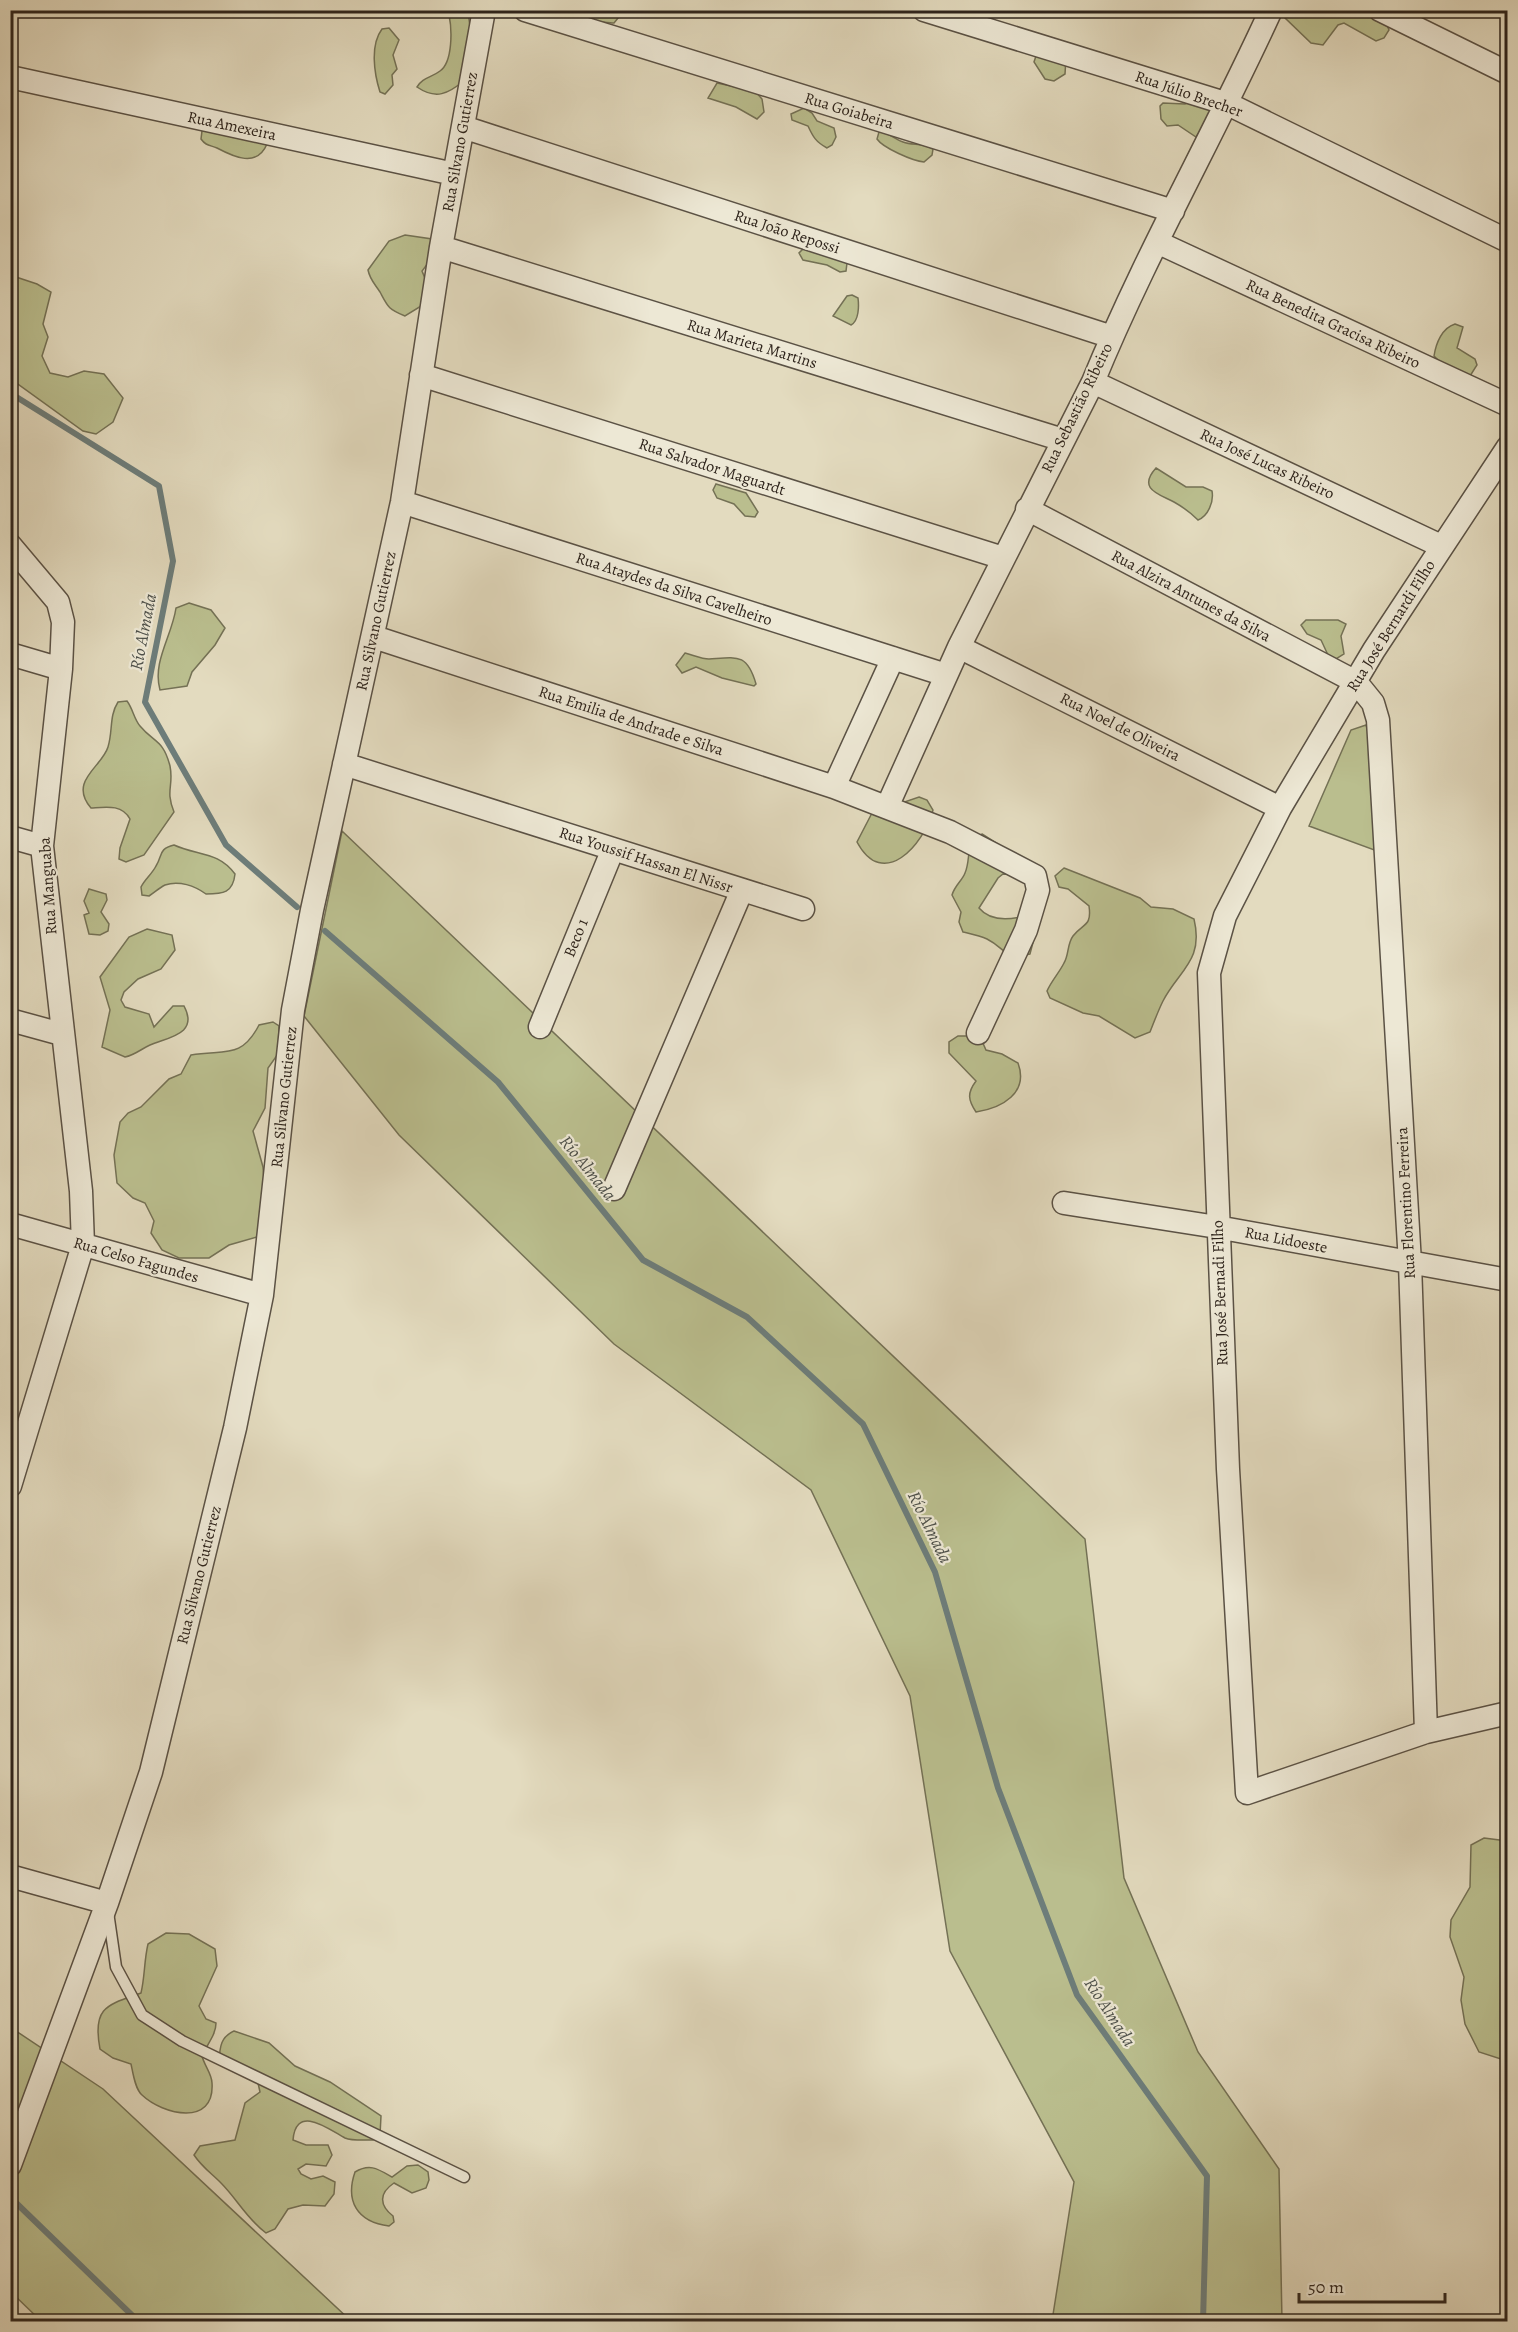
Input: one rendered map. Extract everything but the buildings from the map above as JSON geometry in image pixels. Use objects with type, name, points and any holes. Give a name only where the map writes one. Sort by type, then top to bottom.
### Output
[{"type":"street","name":"Rua Silvano Gutierrez","points":[[10,2165],[107,1903],[151,1772],[235,1428],[262,1295],[293,1010],[312,910],[402,502],[441,247],[484,10]]},
{"type":"street","name":"Rua Goiabeira","points":[[525,10],[1173,211]]},
{"type":"street","name":"Rua Júlio Brecher","points":[[924,10],[1228,104],[1508,241]]},
{"type":"street","name":"Rua Sebastião Ribeiro","points":[[887,807],[959,647],[1002,558],[1094,382],[1112,337],[1228,104],[1271,10]]},
{"type":"street","points":[[1380,10],[1508,73]]},
{"type":"street","name":"Rua Amexeira","points":[[10,77],[454,174]]},
{"type":"street","name":"Rua João Repossi","points":[[463,127],[1112,337]]},
{"type":"street","name":"Rua Benedita Gracisa Ribeiro","points":[[1159,243],[1508,405]]},
{"type":"street","name":"Rua Marieta Martins","points":[[441,247],[1063,440]]},
{"type":"street","name":"Rua Salvador Maguardt","points":[[422,375],[1002,558]]},
{"type":"street","name":"Rua José Lucas Ribeiro","points":[[1094,382],[1441,546]]},
{"type":"street","name":"Rua José Bernardi Filho","points":[[1280,808],[1441,546],[1508,447]]},
{"type":"street","name":"Rua Ataydes da Silva Cavelheiro","points":[[402,502],[946,675]]},
{"type":"street","name":"Rua Alzira Antunes da Silva","points":[[1027,509],[1356,682]]},
{"type":"street","name":"Rua Manguaba","points":[[10,545],[58,602],[63,622],[61,669],[42,846],[81,1191],[82,1245],[20,1421],[10,1486]]},
{"type":"street","name":"Rua Emilia de Andrade e Silva","points":[[374,637],[834,787],[950,832],[1035,876],[1038,890],[1026,930],[978,1033]]},
{"type":"street","name":"Rua Noel de Oliveira","points":[[959,647],[1280,808]]},
{"type":"street","points":[[10,654],[61,669]]},
{"type":"street","points":[[834,787],[893,658]]},
{"type":"street","name":"Rua Florentino Ferreira","points":[[1356,682],[1373,703],[1378,720],[1410,1263],[1426,1732]]},
{"type":"street","name":"Rua Youssif Hassan El Nissr","points":[[344,764],[742,890],[614,1189]]},
{"type":"street","name":"Rua José Bernadi Filho","points":[[1280,808],[1225,916],[1209,973],[1217,1227],[1247,1793],[1426,1732]]},
{"type":"street","points":[[10,837],[42,846]]},
{"type":"street","name":"Beco 1","points":[[540,1027],[613,849]]},
{"type":"street","points":[[742,890],[803,909]]},
{"type":"street","points":[[10,1020],[62,1034]]},
{"type":"street","name":"Rua Lidoeste","points":[[1064,1203],[1217,1227],[1508,1280]]},
{"type":"street","name":"Rua Celso Fagundes","points":[[10,1224],[262,1295]]},
{"type":"street","points":[[1426,1732],[1508,1713]]},
{"type":"street","points":[[10,1876],[107,1903]]},
{"type":"lane","points":[[107,1903],[116,1967],[142,2015],[182,2041],[464,2177]]},
{"type":"green space","points":[[1349,10],[1356,14],[1367,13],[1386,23],[1389,30],[1384,38],[1376,41],[1344,23],[1338,25],[1323,45],[1311,43],[1282,15],[1281,11]]},
{"type":"green space","points":[[442,11],[468,11],[470,27],[465,80],[447,92],[436,94],[417,87],[425,79],[440,71],[447,60],[451,36],[450,21],[449,15]]},
{"type":"green space","points":[[578,11],[641,11],[623,12],[614,23],[589,19]]},
{"type":"green space","points":[[389,28],[399,40],[393,55],[397,69],[392,75],[393,85],[385,94],[380,92],[378,84],[375,51],[382,29]]},
{"type":"green space","points":[[1037,53],[1066,58],[1065,74],[1054,81],[1045,79],[1034,62]]},
{"type":"green space","points":[[717,83],[755,91],[762,99],[764,112],[757,119],[736,107],[708,98]]},
{"type":"green space","points":[[1194,100],[1212,104],[1210,117],[1196,137],[1178,125],[1167,126],[1161,119],[1160,106],[1163,103],[1185,104]]},
{"type":"green space","points":[[804,108],[812,113],[817,121],[834,128],[836,137],[832,145],[827,148],[823,146],[815,139],[808,126],[792,120],[791,114]]},
{"type":"green space","points":[[208,126],[267,144],[263,151],[251,158],[231,155],[208,145],[201,139],[202,131]]},
{"type":"green space","points":[[879,132],[886,133],[900,141],[929,147],[933,149],[932,155],[924,162],[906,157],[880,143],[877,139]]},
{"type":"green space","points":[[405,235],[432,239],[432,258],[422,271],[427,283],[426,303],[405,316],[387,304],[368,270],[389,241]]},
{"type":"green space","points":[[804,248],[842,255],[847,263],[846,271],[840,272],[827,265],[803,260],[799,253]]},
{"type":"green space","points":[[10,275],[37,284],[51,292],[43,324],[48,337],[42,356],[50,373],[68,377],[84,371],[104,374],[123,398],[113,422],[96,434],[83,431],[11,379]]},
{"type":"green space","points":[[852,295],[858,298],[858,309],[856,320],[851,325],[833,316],[847,296]]},
{"type":"green space","points":[[1455,324],[1463,327],[1457,348],[1475,359],[1477,365],[1470,376],[1441,363],[1434,356],[1440,337]]},
{"type":"green space","points":[[1156,468],[1186,487],[1203,487],[1212,491],[1211,504],[1205,515],[1198,520],[1181,506],[1152,490],[1149,481]]},
{"type":"green space","points":[[716,484],[746,493],[758,512],[755,517],[745,516],[734,504],[717,498],[713,490]]},
{"type":"green space","points":[[189,603],[211,610],[225,628],[215,645],[192,672],[187,686],[160,690],[158,680],[160,659],[176,608]]},
{"type":"green space","points":[[1306,620],[1338,620],[1346,624],[1341,636],[1344,654],[1336,659],[1328,655],[1321,640],[1307,634],[1301,625]]},
{"type":"green space","points":[[685,653],[706,659],[740,659],[749,667],[756,684],[754,686],[722,678],[696,667],[682,673],[676,665]]},
{"type":"green space","points":[[127,701],[138,723],[161,746],[167,757],[171,773],[170,798],[174,812],[144,855],[126,862],[119,859],[120,848],[130,819],[127,814],[118,809],[91,808],[83,790],[89,775],[108,747],[115,707],[118,702]]},
{"type":"green space","points":[[1366,725],[1375,756],[1377,851],[1309,826],[1351,730]]},
{"type":"green space","points":[[919,797],[927,800],[933,810],[921,837],[912,848],[901,858],[890,863],[879,863],[867,856],[857,842],[872,813]]},
{"type":"green space","points":[[342,831],[1085,1539],[1124,1878],[1198,2052],[1279,2169],[1282,2321],[1052,2321],[1074,2182],[950,1951],[910,1696],[811,1490],[614,1344],[399,1135],[304,1016]]},
{"type":"green space","points":[[982,834],[1015,855],[1016,875],[1003,874],[998,878],[979,908],[988,915],[998,918],[1020,917],[1036,931],[1030,954],[1010,955],[987,939],[963,932],[959,922],[961,912],[952,895],[965,873],[973,838]]},
{"type":"green space","points":[[174,845],[222,861],[235,874],[232,885],[222,893],[206,894],[192,886],[176,883],[165,885],[149,896],[142,895],[141,887],[163,851]]},
{"type":"green space","points":[[1064,868],[1140,898],[1151,907],[1173,909],[1194,919],[1196,945],[1193,955],[1169,990],[1150,1032],[1135,1038],[1099,1016],[1083,1013],[1050,998],[1047,991],[1066,960],[1071,939],[1086,924],[1090,913],[1089,906],[1068,889],[1059,887],[1055,876]]},
{"type":"green space","points":[[89,889],[106,894],[107,900],[101,912],[109,924],[108,931],[100,935],[89,934],[84,915],[89,913],[84,901]]},
{"type":"green space","points":[[147,929],[172,935],[175,950],[161,969],[138,979],[124,992],[121,1000],[125,1007],[149,1014],[154,1027],[173,1006],[184,1006],[188,1015],[188,1023],[185,1029],[173,1037],[125,1057],[102,1047],[110,1010],[100,977],[129,937]]},
{"type":"green space","points":[[273,1022],[279,1026],[278,1054],[268,1068],[265,1108],[253,1131],[263,1167],[267,1214],[257,1237],[229,1245],[209,1258],[179,1258],[162,1250],[151,1233],[154,1221],[145,1203],[133,1198],[117,1183],[114,1155],[120,1122],[128,1113],[141,1107],[169,1079],[181,1074],[191,1055],[231,1051],[245,1044],[259,1025]]},
{"type":"green space","points":[[958,1036],[970,1036],[982,1041],[986,1050],[1002,1054],[1018,1063],[1020,1083],[1016,1091],[1004,1103],[976,1112],[970,1097],[971,1089],[976,1081],[949,1053],[949,1042]]},
{"type":"green space","points":[[1484,1838],[1507,1841],[1507,2061],[1479,2052],[1465,2024],[1461,2000],[1464,1977],[1450,1937],[1451,1920],[1470,1887],[1471,1845]]},
{"type":"green space","points":[[166,1933],[189,1934],[215,1949],[217,1966],[199,2006],[206,2019],[216,2023],[213,2036],[202,2056],[212,2080],[211,2097],[205,2106],[197,2111],[186,2113],[162,2108],[142,2095],[136,2085],[131,2064],[113,2058],[100,2049],[98,2035],[100,2016],[105,2010],[119,2001],[141,1993],[148,1944]]},
{"type":"green space","points":[[10,2027],[103,2089],[351,2321],[41,2321],[11,2292]]},
{"type":"green space","points":[[234,2031],[269,2043],[295,2066],[330,2082],[381,2116],[380,2135],[373,2140],[348,2139],[314,2122],[300,2123],[295,2129],[293,2140],[306,2145],[328,2145],[332,2155],[326,2166],[306,2164],[298,2169],[301,2174],[311,2179],[323,2176],[335,2182],[334,2194],[325,2206],[303,2205],[288,2209],[275,2229],[266,2233],[253,2222],[227,2189],[194,2155],[200,2146],[235,2140],[245,2103],[260,2092],[258,2083],[219,2060],[222,2042]]},
{"type":"green space","points":[[418,2165],[428,2172],[429,2180],[426,2188],[412,2193],[394,2183],[383,2195],[385,2208],[393,2216],[394,2222],[389,2226],[369,2220],[356,2208],[352,2192],[355,2172],[370,2168],[392,2177],[407,2166]]},
{"type":"waterway","name":"Río Almada","points":[[10,393],[159,486],[173,561],[145,702],[226,845],[297,907]]},
{"type":"waterway","name":"Río Almada","points":[[325,931],[498,1082],[643,1260],[747,1317],[863,1424],[935,1572],[998,1788],[1077,1995],[1207,2176],[1203,2322]]},
{"type":"waterway","points":[[10,2197],[139,2322]]}]
